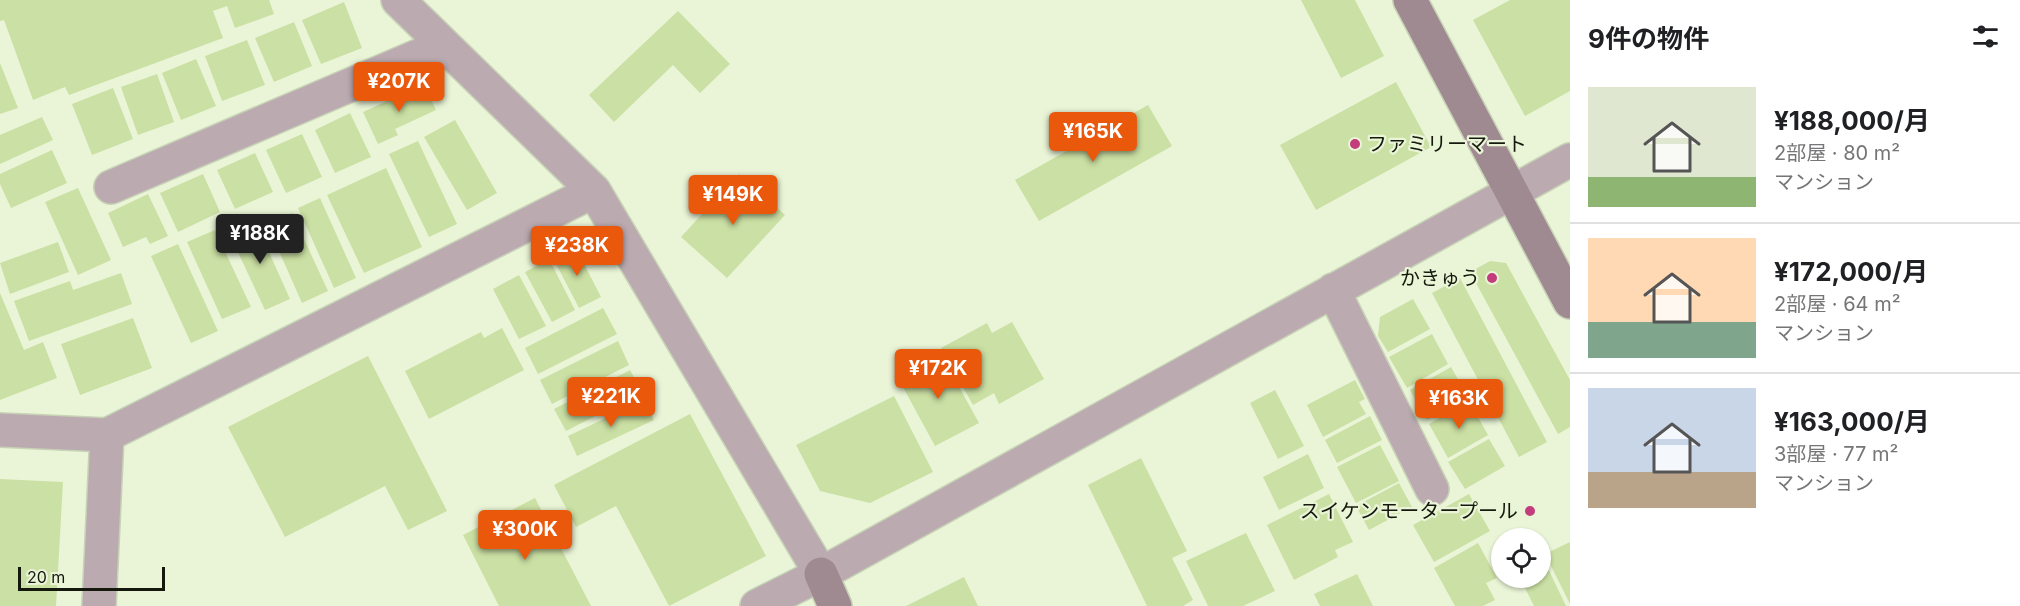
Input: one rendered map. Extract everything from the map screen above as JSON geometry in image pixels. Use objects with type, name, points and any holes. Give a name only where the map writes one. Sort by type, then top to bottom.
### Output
[{"type":"street","points":[[398,0],[594,191],[821,573],[835,606]]},
{"type":"street","points":[[1410,0],[1570,302]]},
{"type":"street","points":[[111,187],[444,45]]},
{"type":"street","points":[[757,606],[821,573],[1570,160]]},
{"type":"street","points":[[0,430],[107,435],[594,191]]},
{"type":"street","points":[[1333,290],[1432,489]]},
{"type":"street","points":[[99,606],[107,435]]},
{"type":"building","points":[[0,0],[269,0],[274,14],[235,28],[227,6],[213,11],[223,38],[69,95],[65,87],[33,100],[4,20],[0,21]]},
{"type":"building","points":[[1301,0],[1355,0],[1384,56],[1341,78]]},
{"type":"building","points":[[1510,0],[1570,0],[1570,91],[1525,116],[1473,20]]},
{"type":"building","points":[[344,2],[362,48],[321,64],[302,20]]},
{"type":"building","points":[[678,11],[730,64],[700,93],[673,65],[614,122],[589,95]]},
{"type":"building","points":[[294,22],[312,66],[274,82],[255,38]]},
{"type":"building","points":[[247,40],[265,85],[222,101],[205,56]]},
{"type":"building","points":[[196,59],[216,106],[181,120],[162,73]]},
{"type":"building","points":[[0,63],[18,108],[0,114]]},
{"type":"building","points":[[157,74],[174,122],[138,135],[121,87]]},
{"type":"building","points":[[1396,82],[1431,147],[1316,210],[1280,145]]},
{"type":"building","points":[[424,84],[436,110],[395,129],[398,135],[378,144],[363,112]]},
{"type":"building","points":[[113,88],[133,139],[92,155],[72,104]]},
{"type":"building","points":[[1148,105],[1172,146],[1039,221],[1015,180]]},
{"type":"building","points":[[350,113],[371,157],[335,173],[315,130]]},
{"type":"building","points":[[42,117],[53,140],[0,164],[0,135]]},
{"type":"building","points":[[455,120],[497,193],[467,210],[424,137]]},
{"type":"building","points":[[302,134],[322,177],[286,193],[266,150]]},
{"type":"building","points":[[418,141],[457,224],[429,237],[389,154]]},
{"type":"building","points":[[52,150],[67,183],[11,208],[0,184],[0,174]]},
{"type":"building","points":[[255,153],[273,192],[235,209],[217,170]]},
{"type":"building","points":[[386,168],[422,247],[364,273],[327,195]]},
{"type":"building","points":[[203,174],[220,212],[178,232],[160,193]]},
{"type":"building","points":[[739,174],[785,215],[727,278],[681,237]]},
{"type":"building","points":[[78,188],[111,260],[78,275],[45,202]]},
{"type":"building","points":[[148,194],[168,236],[150,244],[146,237],[123,247],[108,213]]},
{"type":"building","points":[[320,198],[356,278],[334,288],[298,208]]},
{"type":"building","points":[[292,213],[328,291],[302,303],[267,224]]},
{"type":"building","points":[[255,221],[290,299],[265,310],[229,233]]},
{"type":"building","points":[[215,230],[251,307],[222,319],[187,242]]},
{"type":"building","points":[[58,242],[69,272],[10,294],[0,263]]},
{"type":"building","points":[[178,244],[218,331],[191,343],[151,256]]},
{"type":"building","points":[[575,246],[601,297],[579,308],[553,258]]},
{"type":"building","points":[[549,259],[575,310],[552,322],[525,272]]},
{"type":"building","points":[[1490,261],[1506,263],[1570,380],[1570,427],[1558,434],[1470,272]]},
{"type":"building","points":[[121,273],[132,304],[29,341],[14,301],[70,281],[73,290]]},
{"type":"building","points":[[519,275],[546,326],[519,339],[493,289]]},
{"type":"building","points":[[1460,278],[1547,442],[1519,457],[1432,293]]},
{"type":"building","points":[[0,293],[24,350],[43,342],[57,378],[0,400]]},
{"type":"building","points":[[1413,299],[1430,329],[1388,352],[1378,336],[1380,317]]},
{"type":"building","points":[[603,308],[617,334],[538,374],[525,348]]},
{"type":"building","points":[[133,318],[152,368],[80,395],[61,344]]},
{"type":"building","points":[[1012,322],[1044,379],[999,404],[994,393],[973,405],[941,348],[987,323],[992,333]]},
{"type":"building","points":[[502,328],[524,370],[429,419],[405,371],[481,332],[484,338]]},
{"type":"building","points":[[1432,334],[1448,364],[1407,388],[1389,357]]},
{"type":"building","points":[[618,341],[629,365],[552,404],[540,380]]},
{"type":"building","points":[[941,354],[979,423],[935,446],[898,378]]},
{"type":"building","points":[[368,356],[447,511],[408,530],[385,486],[285,537],[228,427]]},
{"type":"building","points":[[1451,367],[1468,397],[1427,420],[1410,390]]},
{"type":"building","points":[[630,370],[642,392],[566,431],[554,409]]},
{"type":"building","points":[[1355,380],[1365,399],[1359,402],[1366,414],[1323,437],[1307,405]]},
{"type":"building","points":[[1275,390],[1304,446],[1278,459],[1250,403]]},
{"type":"building","points":[[894,396],[933,472],[870,503],[820,491],[796,445]]},
{"type":"building","points":[[644,400],[654,420],[577,456],[568,436]]},
{"type":"building","points":[[1469,401],[1488,435],[1448,458],[1429,424]]},
{"type":"building","points":[[690,414],[766,556],[669,606],[616,506],[576,527],[554,485]]},
{"type":"building","points":[[1370,416],[1382,440],[1337,463],[1325,440]]},
{"type":"building","points":[[1489,439],[1505,466],[1465,489],[1448,462]]},
{"type":"building","points":[[1380,445],[1399,481],[1356,503],[1337,467]]},
{"type":"building","points":[[1308,454],[1324,488],[1279,510],[1263,477]]},
{"type":"building","points":[[1141,458],[1187,551],[1172,558],[1193,600],[1183,606],[1147,606],[1088,485]]},
{"type":"building","points":[[0,479],[63,482],[56,606],[0,606]]},
{"type":"building","points":[[1399,483],[1412,507],[1369,530],[1356,506]]},
{"type":"building","points":[[1329,494],[1353,542],[1335,550],[1338,557],[1294,580],[1267,525]]},
{"type":"building","points":[[1469,494],[1490,531],[1434,562],[1413,525]]},
{"type":"building","points":[[535,498],[591,606],[499,606],[463,535]]},
{"type":"building","points":[[1246,533],[1275,591],[1243,606],[1208,606],[1186,561]]},
{"type":"building","points":[[1570,542],[1570,604],[1551,566],[1551,551]]},
{"type":"building","points":[[1478,543],[1491,567],[1491,581],[1486,583],[1495,600],[1483,606],[1455,606],[1434,568]]},
{"type":"building","points":[[1357,574],[1373,606],[1320,606],[1314,594]]},
{"type":"building","points":[[1551,575],[1566,606],[1534,606],[1525,588],[1551,588]]},
{"type":"building","points":[[964,577],[978,606],[906,606]]},
{"type":"place","name":"ファミリーマート","points":[[1355,144]]},
{"type":"place","name":"かきゅう","points":[[1492,278]]},
{"type":"place","name":"スイケンモータープール","points":[[1530,511]]}]
